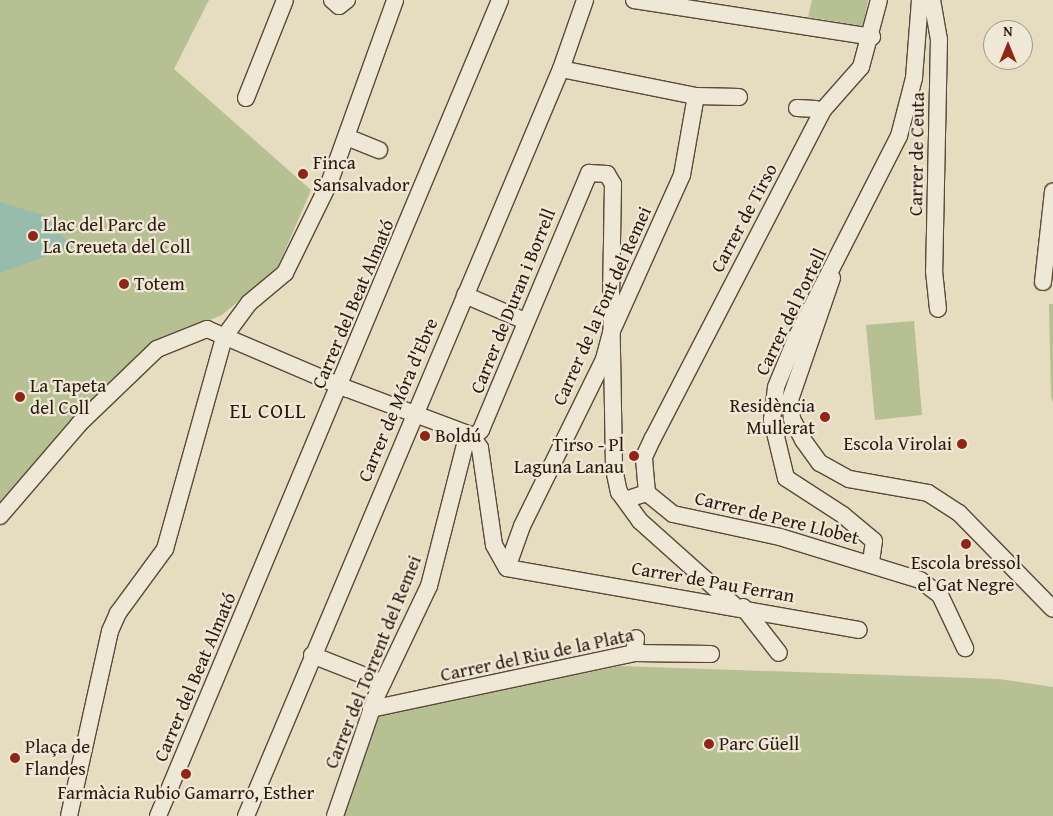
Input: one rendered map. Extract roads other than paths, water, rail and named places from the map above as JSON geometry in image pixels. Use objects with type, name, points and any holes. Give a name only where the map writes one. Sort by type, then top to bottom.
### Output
[{"type":"street","points":[[246,98],[285,0]]},
{"type":"street","points":[[332,0],[339,6],[347,0]]},
{"type":"street","points":[[69,816],[110,632],[118,613],[165,549],[224,337],[249,303],[285,273],[330,181],[396,0]]},
{"type":"street","name":"Carrer del Beat Almató","points":[[158,816],[500,0]]},
{"type":"street","name":"Carrer de Móra d'Ebre","points":[[246,816],[414,413],[561,69],[585,0]]},
{"type":"street","points":[[634,0],[872,37]]},
{"type":"street","name":"Carrer de Tirso","points":[[648,493],[644,457],[694,354],[823,110],[861,67],[872,37],[880,0]]},
{"type":"street","name":"Carrer del Portell","points":[[871,562],[874,542],[844,514],[786,478],[775,450],[772,420],[776,387],[782,362],[835,266],[900,136],[914,78],[920,0]]},
{"type":"street","name":"Carrer de Ceuta","points":[[932,0],[939,39],[934,271],[938,309]]},
{"type":"street","points":[[561,69],[696,96],[739,97]]},
{"type":"street","name":"Carrer de la Font del Remei","points":[[507,568],[522,526],[604,359],[611,333],[682,175],[696,96]]},
{"type":"street","points":[[797,108],[816,109]]},
{"type":"street","points":[[354,140],[379,150]]},
{"type":"street","name":"Carrer de Duran i Borrell","points":[[474,438],[481,430],[586,178],[601,172],[613,181],[611,333]]},
{"type":"street","points":[[1042,282],[1053,192]]},
{"type":"street","points":[[835,266],[828,299],[790,400],[792,419],[803,440],[820,463],[848,479],[928,493],[959,513],[1053,609]]},
{"type":"street","points":[[465,295],[525,321]]},
{"type":"street","points":[[0,516],[79,424],[157,350],[208,329],[340,385],[474,438],[480,448],[494,545],[507,568]]},
{"type":"street","points":[[611,333],[614,469],[619,492],[628,499],[640,520],[738,606],[779,653]]},
{"type":"street","name":"Carrer del Torrent del Remei","points":[[335,816],[371,710],[429,586],[465,445],[474,438]]},
{"type":"street","points":[[628,499],[648,493]]},
{"type":"street","name":"Carrer de Pere Llobet","points":[[648,493],[673,514],[871,562]]},
{"type":"street","points":[[871,562],[920,580],[940,595],[965,648]]},
{"type":"street","name":"Carrer de Pau Ferran","points":[[507,568],[559,579],[738,606],[859,630]]},
{"type":"street","name":"Carrer del Riu de la Plata","points":[[371,710],[635,645],[711,654]]},
{"type":"street","points":[[312,655],[383,683]]},
{"type":"place","name":"Finca Sansalvador","points":[[303,174]]},
{"type":"place","name":"Llac del Parc de La Creueta del Coll","points":[[33,236]]},
{"type":"place","name":"Totem","points":[[124,284]]},
{"type":"place","name":"La Tapeta del Coll","points":[[20,397]]},
{"type":"place","name":"Residència Mullerat","points":[[825,417]]},
{"type":"place","name":"Boldú","points":[[425,436]]},
{"type":"place","name":"Escola Virolai","points":[[962,444]]},
{"type":"place","name":"Tirso - Pl Laguna Lanau","points":[[634,456]]},
{"type":"place","name":"Escola bressol el Gat Negre","points":[[966,544]]},
{"type":"place","name":"Parc Güell","points":[[709,744]]},
{"type":"place","name":"Plaça de Flandes","points":[[15,758]]},
{"type":"place","name":"Farmàcia Rubio Gamarro, Esther","points":[[186,774]]},
{"type":"district","name":"EL COLL","points":[[268,411]]}]
